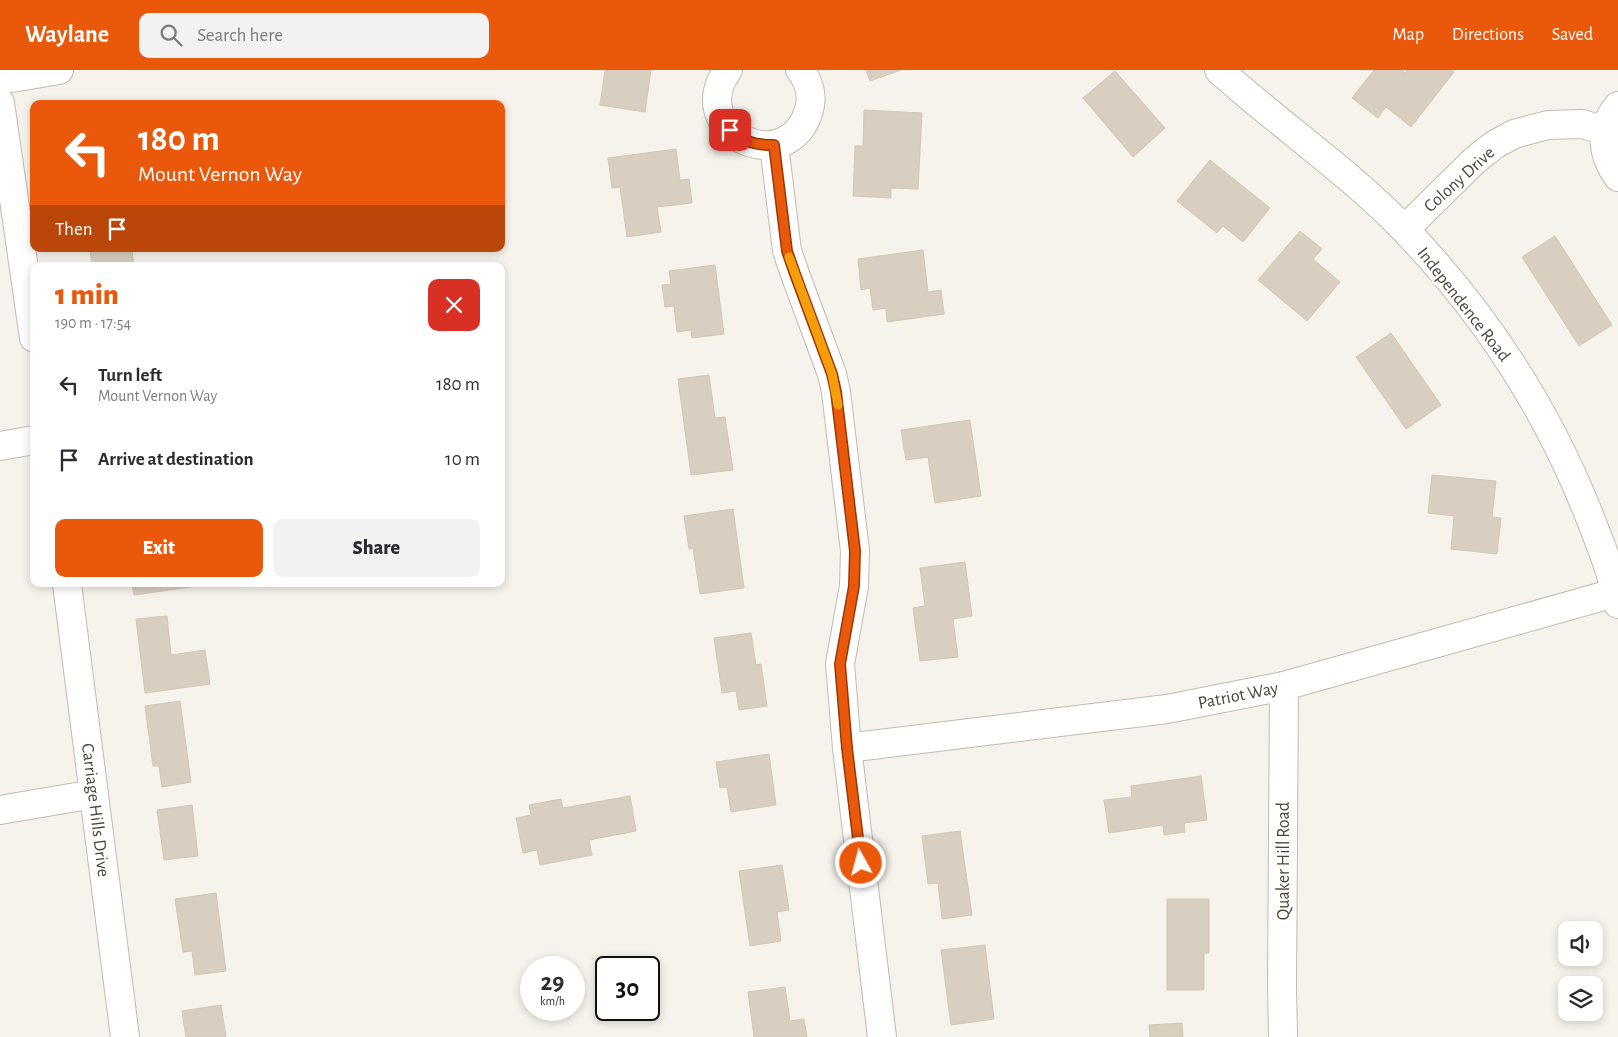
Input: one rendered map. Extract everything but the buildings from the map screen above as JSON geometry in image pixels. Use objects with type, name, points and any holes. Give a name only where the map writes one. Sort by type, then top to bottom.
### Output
[{"type":"street","points":[[0,80],[60,70]]},
{"type":"street","points":[[728,70],[720,84],[718,100],[721,116],[730,130],[742,140],[757,145],[774,145],[787,140],[799,130],[806,118],[810,104],[810,90],[805,76],[800,70]]},
{"type":"street","name":"Independence Road","points":[[1219,70],[1346,175],[1405,229],[1453,283],[1485,326],[1535,400],[1574,477],[1600,544],[1617,596]]},
{"type":"street","points":[[0,103],[30,310]]},
{"type":"street","points":[[1618,106],[1612,114],[1605,131],[1605,148],[1610,164],[1618,177]]},
{"type":"street","name":"Colony Drive","points":[[1405,229],[1474,161],[1494,145],[1514,134],[1548,125],[1582,124],[1605,131]]},
{"type":"street","points":[[774,145],[787,251],[832,374],[841,429],[855,551],[854,586],[840,664],[847,748],[882,1037]]},
{"type":"street","points":[[0,446],[30,441]]},
{"type":"street","name":"Carriage Hills Drive","points":[[67,587],[125,1037]]},
{"type":"street","name":"Patriot Way","points":[[847,748],[1167,709],[1284,686],[1617,596]]},
{"type":"street","name":"Quaker Hill Road","points":[[1283,1037],[1284,686]]},
{"type":"street","points":[[0,810],[94,794]]},
{"type":"slow traffic","points":[[789,257],[832,374],[838,405]]},
{"type":"route","points":[[730,130],[742,140],[757,145],[774,145],[787,251],[832,374],[836,392],[855,551],[854,586],[840,664],[847,748],[861,863]]}]
